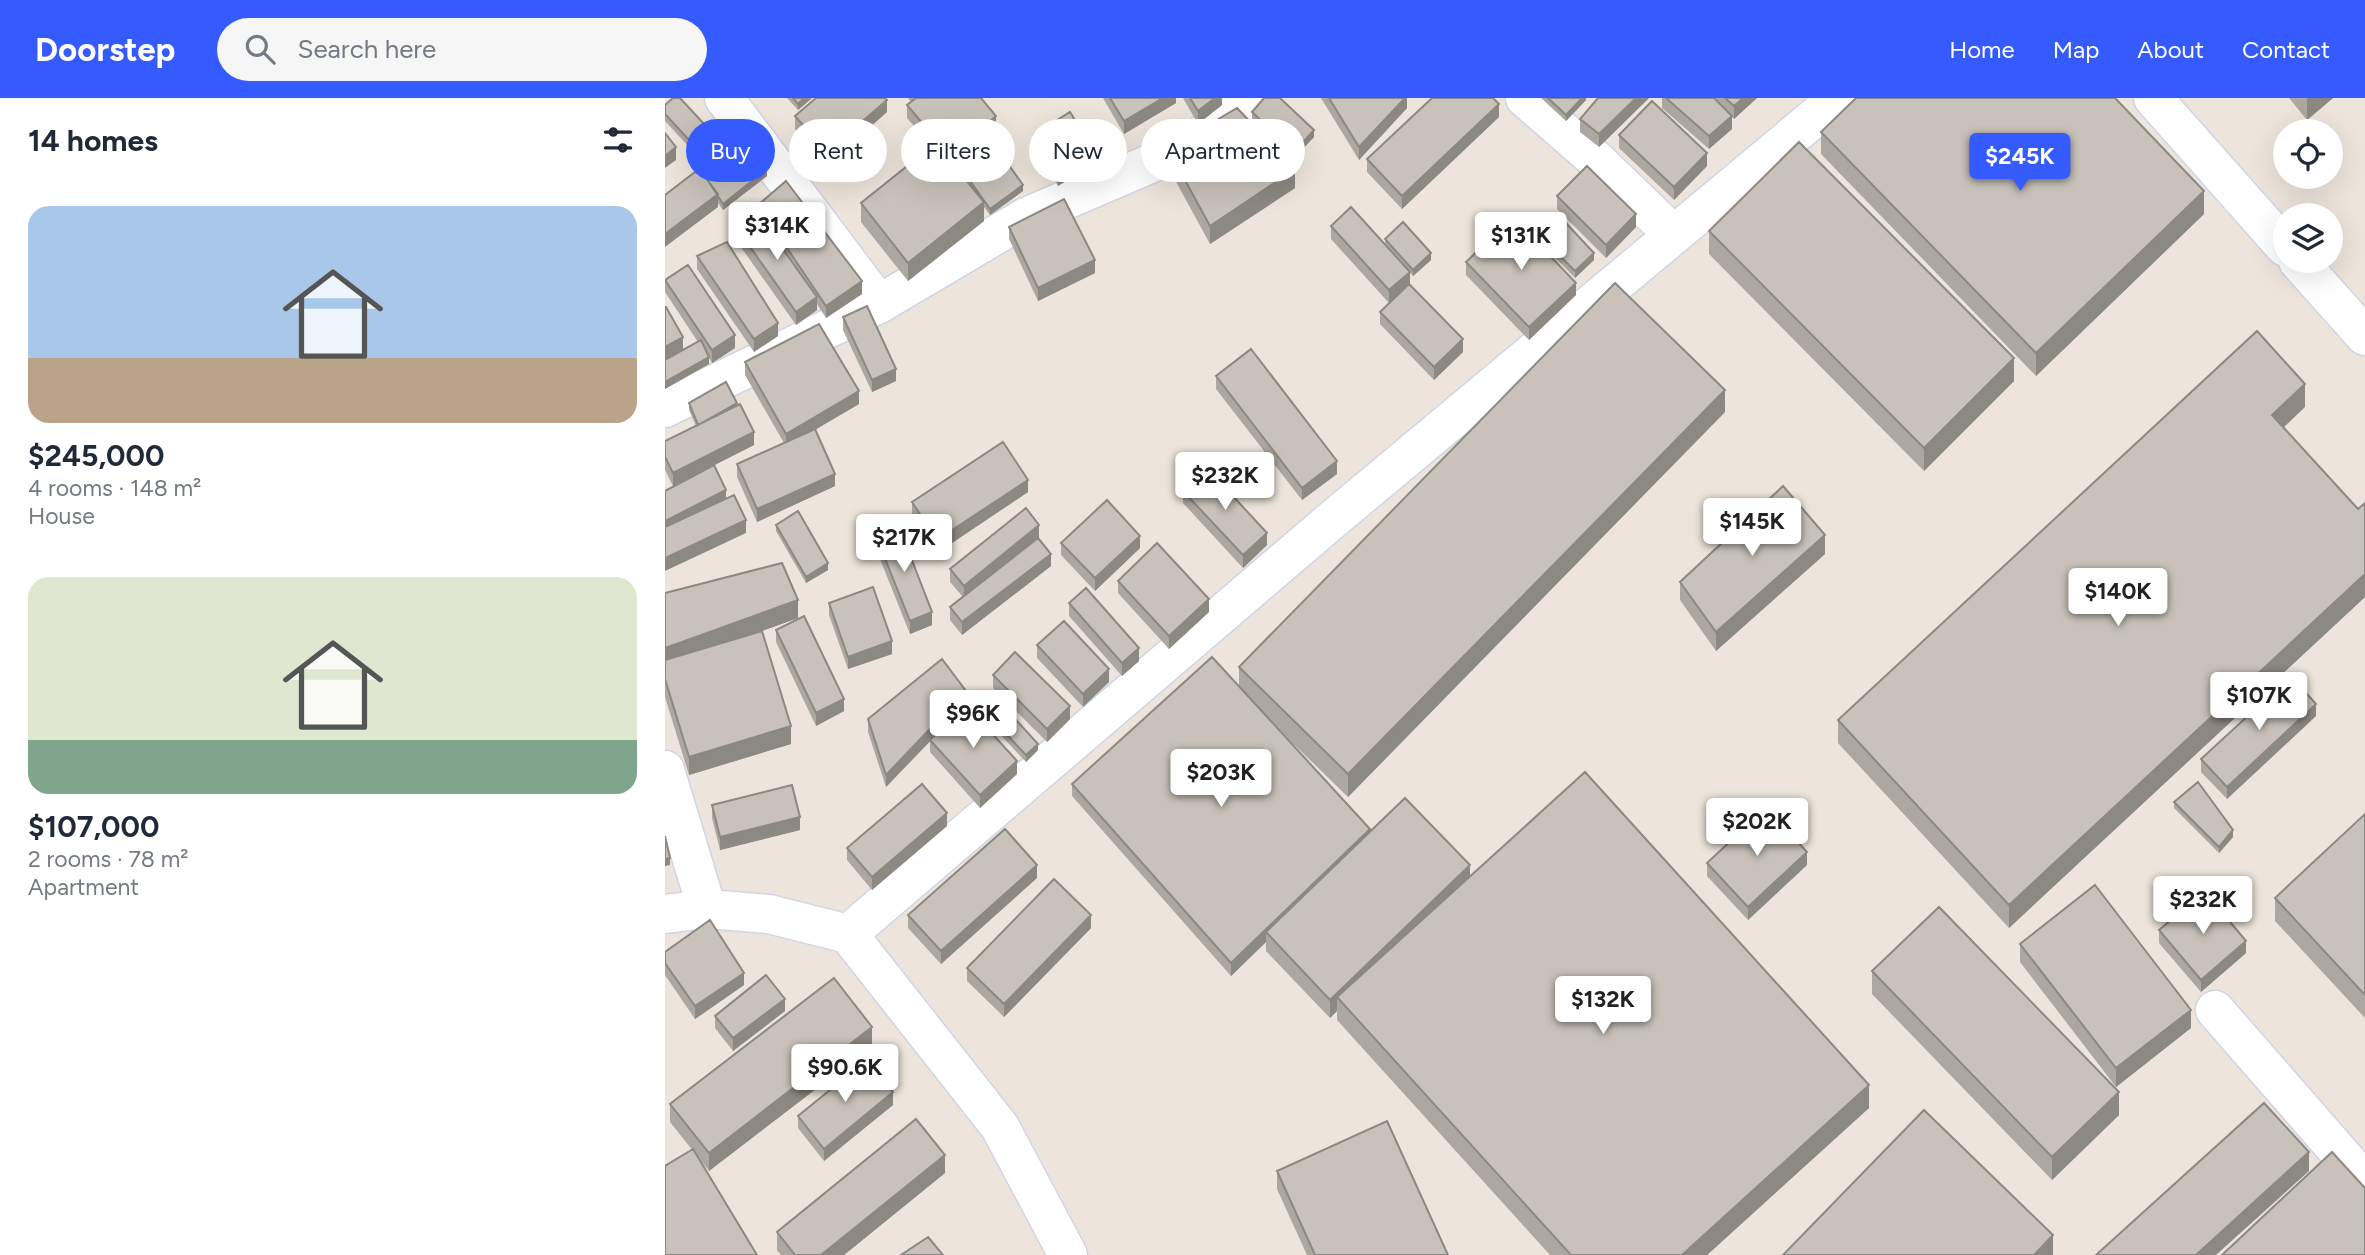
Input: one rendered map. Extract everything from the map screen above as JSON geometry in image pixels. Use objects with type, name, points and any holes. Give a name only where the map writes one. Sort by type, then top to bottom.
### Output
[{"type":"street","points":[[724,98],[879,304]]},
{"type":"street","points":[[665,408],[879,304],[1026,217],[1173,154],[1258,98]]},
{"type":"street","points":[[1525,98],[1594,158],[1674,235]]},
{"type":"street","points":[[848,934],[1332,520],[1837,98]]},
{"type":"street","points":[[2153,98],[2273,233]]},
{"type":"street","points":[[2309,273],[2365,336]]},
{"type":"street","points":[[665,770],[707,909]]},
{"type":"street","points":[[665,914],[707,909],[769,914],[848,934],[1000,1127],[1068,1255]]},
{"type":"street","points":[[2215,1010],[2365,1182]]},
{"type":"building","points":[[673,98],[680,98],[699,119],[686,119],[686,137],[665,114],[665,105]]},
{"type":"building","points":[[793,98],[804,98],[798,104]]},
{"type":"building","points":[[816,98],[887,100],[865,119],[798,119],[795,116]]},
{"type":"building","points":[[916,98],[981,98],[996,116],[992,119],[919,119],[907,105]]},
{"type":"building","points":[[1110,98],[1163,98],[1127,119],[1123,119]]},
{"type":"building","points":[[1190,98],[1215,98],[1198,111]]},
{"type":"building","points":[[1264,98],[1280,98],[1302,119],[1259,119],[1252,112]]},
{"type":"building","points":[[1329,98],[1405,98],[1359,147]]},
{"type":"building","points":[[1432,98],[1493,98],[1499,104],[1402,196],[1367,159]]},
{"type":"building","points":[[1548,98],[1582,98],[1566,115]]},
{"type":"building","points":[[1598,98],[1636,98],[1599,134],[1580,119]]},
{"type":"building","points":[[1666,98],[1714,98],[1732,116],[1709,136]]},
{"type":"building","points":[[1725,98],[1743,98],[1734,106]]},
{"type":"building","points":[[1856,98],[2115,98],[2204,191],[2036,353],[1821,132]]},
{"type":"building","points":[[1652,101],[1707,153],[1674,187],[1619,135]]},
{"type":"building","points":[[1237,108],[1247,119],[1218,119]]},
{"type":"building","points":[[1070,112],[1074,119],[1059,119]]},
{"type":"building","points":[[1305,122],[1314,130],[1305,140]]},
{"type":"building","points":[[665,133],[676,147],[665,156]]},
{"type":"building","points":[[1799,142],[2014,358],[1924,448],[1709,231]]},
{"type":"building","points":[[1587,166],[1636,214],[1606,245],[1557,196]]},
{"type":"building","points":[[901,171],[901,182],[968,182],[984,202],[908,263],[861,203]]},
{"type":"building","points":[[1015,174],[1023,185],[990,209],[971,182],[1015,182]]},
{"type":"building","points":[[686,179],[686,182],[709,182],[718,194],[665,234],[665,195]]},
{"type":"building","points":[[786,181],[862,281],[826,306],[758,205]]},
{"type":"building","points":[[709,182],[751,182],[723,204]]},
{"type":"building","points":[[1186,182],[1276,182],[1210,226]]},
{"type":"building","points":[[1064,199],[1095,260],[1038,288],[1009,227]]},
{"type":"building","points":[[1351,207],[1410,272],[1389,290],[1331,226]]},
{"type":"building","points":[[757,213],[817,297],[796,312],[736,227]]},
{"type":"building","points":[[1513,217],[1576,283],[1529,327],[1466,262]]},
{"type":"building","points":[[1564,221],[1594,253],[1575,271],[1544,240]]},
{"type":"building","points":[[1403,222],[1431,253],[1413,270],[1385,239]]},
{"type":"building","points":[[727,242],[778,323],[754,339],[697,256]]},
{"type":"building","points":[[688,265],[735,335],[712,350],[665,280]]},
{"type":"building","points":[[1615,283],[1725,390],[1348,774],[1239,667]]},
{"type":"building","points":[[1409,284],[1463,339],[1434,367],[1380,312]]},
{"type":"building","points":[[867,306],[896,369],[872,380],[843,317]]},
{"type":"building","points":[[665,307],[683,337],[665,347]]},
{"type":"building","points":[[819,324],[859,391],[786,434],[745,362]]},
{"type":"building","points":[[2257,331],[2305,384],[2272,415],[2358,509],[2365,503],[2365,574],[2009,905],[1838,720]]},
{"type":"building","points":[[701,340],[709,357],[665,382],[665,360]]},
{"type":"building","points":[[1251,349],[1337,461],[1302,488],[1216,376]]},
{"type":"building","points":[[726,382],[737,403],[698,425],[689,403]]},
{"type":"building","points":[[740,404],[754,432],[673,473],[665,457],[665,441]]},
{"type":"building","points":[[815,429],[835,474],[757,509],[737,464]]},
{"type":"building","points":[[1003,442],[1028,480],[937,540],[912,502]]},
{"type":"building","points":[[714,465],[726,490],[665,521],[665,491]]},
{"type":"building","points":[[1207,468],[1267,533],[1243,555],[1183,491]]},
{"type":"building","points":[[1783,486],[1825,535],[1716,632],[1680,582]]},
{"type":"building","points":[[734,495],[746,520],[665,558],[665,527]]},
{"type":"building","points":[[1107,500],[1140,536],[1095,578],[1061,543]]},
{"type":"building","points":[[1026,508],[1039,525],[964,586],[950,569]]},
{"type":"building","points":[[798,511],[828,563],[806,577],[776,525]]},
{"type":"building","points":[[899,527],[932,612],[910,621],[876,536]]},
{"type":"building","points":[[1038,538],[1051,554],[962,622],[950,607]]},
{"type":"building","points":[[1157,543],[1209,599],[1169,636],[1118,581]]},
{"type":"building","points":[[782,563],[798,600],[665,648],[665,593]]},
{"type":"building","points":[[873,587],[892,641],[848,657],[829,603]]},
{"type":"building","points":[[1086,588],[1139,648],[1122,663],[1069,603]]},
{"type":"building","points":[[804,616],[844,699],[816,713],[776,630]]},
{"type":"building","points":[[1064,621],[1109,669],[1083,694],[1037,645]]},
{"type":"building","points":[[762,631],[791,726],[689,757],[665,679],[665,660]]},
{"type":"building","points":[[1015,652],[1070,706],[1047,729],[993,675]]},
{"type":"building","points":[[1212,657],[1370,829],[1231,963],[1072,784]]},
{"type":"building","points":[[942,659],[966,691],[886,775],[868,719]]},
{"type":"building","points":[[2291,676],[2316,704],[2227,787],[2201,759]]},
{"type":"building","points":[[967,706],[1017,761],[980,795],[930,740]]},
{"type":"building","points":[[1007,710],[1038,744],[1026,755],[994,721]]},
{"type":"building","points":[[1585,772],[1869,1085],[1682,1255],[1571,1255],[1337,997]]},
{"type":"building","points":[[2198,782],[2233,830],[2219,847],[2174,802]]},
{"type":"building","points":[[922,784],[947,813],[872,877],[847,848]]},
{"type":"building","points":[[792,785],[800,817],[720,837],[712,805]]},
{"type":"building","points":[[1405,798],[1470,865],[1330,1000],[1266,932]]},
{"type":"building","points":[[1766,808],[1807,852],[1748,907],[1707,863]]},
{"type":"building","points":[[2365,814],[2365,995],[2275,898]]},
{"type":"building","points":[[1005,829],[1037,865],[941,951],[908,915]]},
{"type":"building","points":[[665,836],[670,858],[665,859]]},
{"type":"building","points":[[1054,879],[1091,915],[1004,1004],[967,968]]},
{"type":"building","points":[[2095,885],[2191,1010],[2116,1068],[2020,944]]},
{"type":"building","points":[[2205,892],[2246,941],[2201,980],[2159,930]]},
{"type":"building","points":[[1939,907],[2119,1092],[2052,1157],[1872,971]]},
{"type":"building","points":[[710,920],[744,973],[695,1006],[665,963],[665,952]]},
{"type":"building","points":[[766,975],[785,999],[733,1038],[715,1016]]},
{"type":"building","points":[[834,978],[872,1027],[709,1153],[670,1104]]},
{"type":"building","points":[[867,1060],[893,1092],[824,1149],[798,1116]]},
{"type":"building","points":[[2264,1103],[2309,1152],[2196,1255],[2096,1255]]},
{"type":"building","points":[[1924,1110],[2053,1235],[2034,1255],[1783,1255]]},
{"type":"building","points":[[916,1119],[945,1155],[821,1255],[795,1255],[777,1232]]},
{"type":"building","points":[[1387,1121],[1448,1255],[1315,1255],[1277,1171]]},
{"type":"building","points":[[693,1149],[757,1255],[665,1255],[665,1166]]},
{"type":"building","points":[[2332,1152],[2365,1188],[2365,1255],[2222,1255]]},
{"type":"building","points":[[928,1237],[943,1255],[901,1255]]}]
